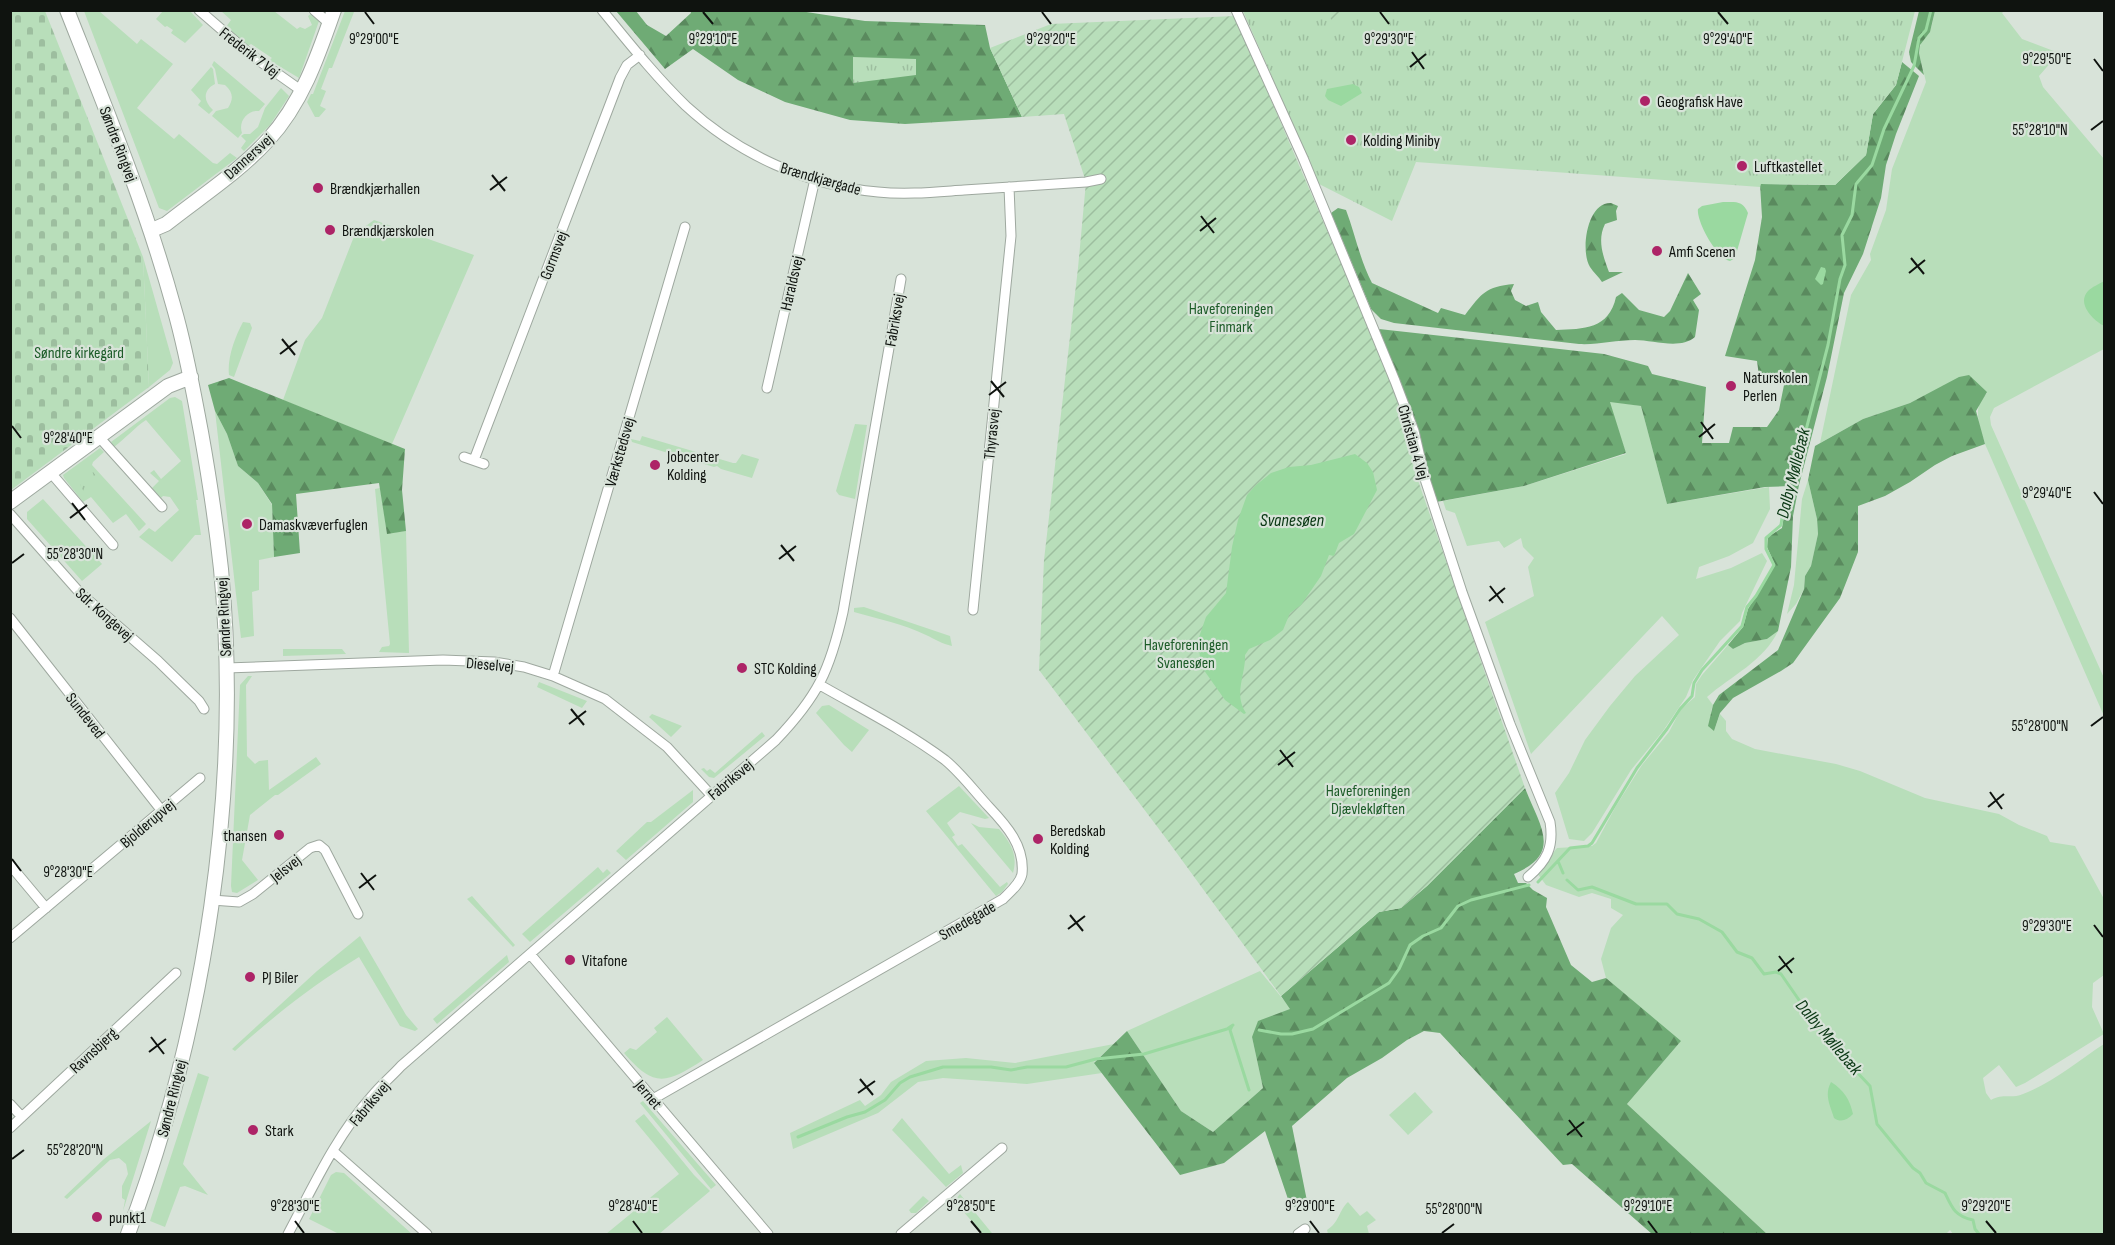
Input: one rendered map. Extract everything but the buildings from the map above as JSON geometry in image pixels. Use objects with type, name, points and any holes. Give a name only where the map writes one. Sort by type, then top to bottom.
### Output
[{"type":"main road","name":"Søndre Ringvej","points":[[67,10],[152,230],[191,377],[214,503],[221,572],[226,668],[222,822],[196,998],[163,1131],[128,1234]]},
{"type":"main road","name":"Dannersvej","points":[[152,230],[166,224],[269,140],[302,91],[315,64],[332,17]]},
{"type":"main road","points":[[10,502],[168,386],[191,377]]},
{"type":"street","name":"Frederik 7 Vej","points":[[199,10],[251,55],[302,91]]},
{"type":"street","name":"Dannersvej","points":[[314,10],[332,17]]},
{"type":"street","name":"Brændkjærgade","points":[[602,10],[686,106],[738,146],[774,165],[815,179],[849,189],[911,193],[1086,182],[1101,179]]},
{"type":"street","name":"Christian 4 Vej","points":[[1236,10],[1303,158],[1414,430],[1425,479],[1462,592],[1510,724],[1550,822],[1552,834],[1549,853],[1528,877]]},
{"type":"street","name":"Gormsvej","points":[[464,457],[479,462],[620,78],[627,65],[640,55]]},
{"type":"street","name":"Haraldsvej","points":[[767,387],[815,179]]},
{"type":"street","name":"Thyrasvej","points":[[974,610],[1011,236],[1009,187]]},
{"type":"street","name":"Værkstedsvej","points":[[553,676],[686,227]]},
{"type":"street","name":"Fabriksvej","points":[[288,1234],[333,1151],[371,1096],[401,1066],[776,740],[801,714],[820,686],[834,650],[843,612],[902,279]]},
{"type":"street","points":[[99,437],[162,507]]},
{"type":"street","points":[[51,473],[113,545]]},
{"type":"street","name":"Sdr. Kongevej","points":[[10,514],[80,593],[158,661],[199,701],[204,709]]},
{"type":"street","name":"Sundeved","points":[[10,618],[162,811]]},
{"type":"street","name":"Dieselvej","points":[[226,668],[443,660],[494,662],[524,667],[553,676],[605,699],[667,747],[711,795]]},
{"type":"street","name":"Smedegade","points":[[653,1099],[1003,899],[1015,888],[1022,875],[1020,852],[1016,840],[1000,819],[947,762],[902,731],[820,686]]},
{"type":"street","name":"Bjolderupvej","points":[[10,938],[200,778]]},
{"type":"street","name":"Jelsvej","points":[[212,900],[239,902],[253,894],[310,848],[319,845],[325,850],[358,914]]},
{"type":"street","points":[[10,865],[45,908]]},
{"type":"street","name":"Jernet","points":[[530,954],[768,1234]]},
{"type":"street","name":"Ravnsbjerg","points":[[10,1128],[176,973]]},
{"type":"street","points":[[10,1104],[22,1116]]},
{"type":"street","points":[[901,1234],[1002,1148]]},
{"type":"street","points":[[333,1151],[428,1234]]},
{"type":"green space","name":"Søndre kirkegård","points":[[11,10],[45,11],[143,257],[149,387],[11,490]]},
{"type":"green space","points":[[690,10],[800,11],[865,21],[985,25],[990,48],[1022,117],[905,124],[850,120],[785,102],[738,80],[693,49],[665,69],[616,11],[636,11],[647,25],[666,36],[691,13]]},
{"type":"green space","points":[[84,11],[99,11],[137,44],[141,39],[173,64],[137,108],[174,139],[179,134],[213,163],[217,164],[230,153],[237,158],[167,211],[159,208]]},
{"type":"green space","points":[[163,11],[190,11],[203,25],[185,43],[171,33],[173,30],[165,27],[156,19]]},
{"type":"green space","points":[[221,11],[274,11],[297,29],[300,27],[305,29],[312,25],[308,16],[311,14],[319,21],[299,78],[269,60],[272,58],[251,44],[248,46],[226,27],[231,20]]},
{"type":"green space","points":[[345,11],[354,12],[332,68],[329,68],[321,89],[326,91],[320,106],[326,109],[319,117],[315,117],[307,102],[313,94]]},
{"type":"green space","name":"Geografisk Have","points":[[1243,11],[1915,11],[1896,85],[1873,114],[1866,155],[1835,185],[1761,184],[1760,187],[1416,162],[1392,221],[1319,184]]},
{"type":"green space","points":[[1327,11],[1353,11],[1332,21]]},
{"type":"green space","points":[[1919,11],[1935,11],[1930,32],[1920,45],[1919,53],[1924,75],[1911,62],[1909,52]]},
{"type":"green space","points":[[1935,11],[2004,11],[2002,13],[2022,39],[2059,53],[2039,76],[2043,87],[2104,159],[2104,349],[1994,408],[1990,417],[1991,425],[2104,678],[2104,716],[1985,444],[1978,411],[1987,393],[1935,391],[1910,403],[1863,419],[1820,443],[1851,295],[1871,260],[1870,254],[1886,210],[1892,169],[1926,82],[1919,53],[1921,41],[1929,32]]},
{"type":"green space","points":[[1235,16],[1380,354],[1407,428],[1414,469],[1525,788],[1427,886],[1401,908],[1379,912],[1281,996],[1039,670],[1044,560],[1086,182],[1064,114],[1022,117],[990,48],[1051,24]]},
{"type":"green space","points":[[853,57],[916,59],[916,75],[853,83]]},
{"type":"green space","points":[[214,61],[265,104],[259,111],[251,112],[244,118],[241,125],[242,133],[238,138],[212,116],[216,111],[228,108],[232,99],[228,88],[218,84],[212,65]]},
{"type":"green space","points":[[1902,62],[1919,76],[1886,165],[1881,198],[1863,254],[1844,293],[1827,377],[1799,485],[1793,516],[1791,567],[1778,631],[1767,639],[1745,643],[1733,649],[1728,645],[1743,627],[1748,609],[1775,565],[1767,547],[1768,537],[1782,528],[1789,486],[1765,487],[1667,504],[1641,406],[1610,402],[1626,453],[1524,486],[1436,502],[1415,421],[1379,329],[1604,354],[1648,366],[1652,374],[1706,387],[1702,443],[1729,443],[1733,427],[1767,427],[1779,410],[1785,380],[1759,376],[1757,361],[1725,356],[1755,260],[1762,217],[1760,184],[1835,185],[1866,155],[1873,114],[1896,85]]},
{"type":"green space","points":[[211,67],[215,84],[206,92],[207,103],[213,110],[209,114],[198,105],[201,101],[191,90]]},
{"type":"green space","points":[[281,88],[289,96],[270,125],[244,151],[241,148],[246,141],[241,136],[250,134],[258,127],[265,108]]},
{"type":"green space","points":[[1611,203],[1618,206],[1617,220],[1605,224],[1601,236],[1602,248],[1609,272],[1623,272],[1602,282],[1587,260],[1586,239],[1596,210]]},
{"type":"green space","points":[[1338,208],[1346,210],[1372,283],[1438,313],[1441,308],[1465,315],[1485,292],[1496,287],[1514,284],[1511,291],[1515,300],[1526,306],[1538,302],[1541,312],[1556,330],[1585,328],[1594,325],[1608,316],[1616,297],[1622,293],[1639,310],[1664,317],[1670,311],[1688,273],[1701,294],[1693,300],[1699,310],[1695,337],[1689,341],[1674,344],[1635,340],[1579,344],[1394,323],[1381,319],[1371,309],[1331,213]]},
{"type":"green space","points":[[374,220],[474,255],[392,444],[283,400],[305,340],[322,318],[355,234]]},
{"type":"green space","points":[[143,257],[173,363],[170,370],[149,387]]},
{"type":"green space","points":[[243,322],[250,323],[252,328],[234,377],[229,375],[230,355]]},
{"type":"green space","points":[[1969,375],[1987,392],[1976,411],[1985,444],[1952,456],[1885,496],[1858,506],[1858,552],[1840,598],[1793,663],[1733,698],[1720,713],[1714,731],[1708,726],[1713,705],[1719,695],[1778,650],[1804,589],[1805,576],[1811,566],[1818,534],[1808,480],[1815,446],[1863,419],[1910,403],[1959,377]]},
{"type":"green space","points":[[229,378],[405,449],[402,490],[406,531],[387,534],[379,483],[296,494],[300,553],[274,557],[272,504],[258,483],[238,466],[227,434],[215,411],[208,385]]},
{"type":"green space","points":[[175,397],[182,401],[198,500],[196,500],[201,535],[195,535],[172,562],[139,537],[149,528],[155,532],[179,510],[170,497],[161,498],[152,488],[159,481],[150,473],[154,470],[161,479],[181,461],[146,420],[114,447],[111,442],[170,398]]},
{"type":"green space","points":[[1609,401],[1641,406],[1667,504],[1769,487],[1770,509],[1753,543],[1729,556],[1699,567],[1696,579],[1731,568],[1762,553],[1767,561],[1740,621],[1720,641],[1693,680],[1686,697],[1663,731],[1631,770],[1592,833],[1584,841],[1569,839],[1555,793],[1569,773],[1585,740],[1610,706],[1635,676],[1679,635],[1662,616],[1531,754],[1485,622],[1534,596],[1528,567],[1534,558],[1523,547],[1521,538],[1504,548],[1499,541],[1467,546],[1455,513],[1446,510],[1443,501],[1524,486],[1626,454]]},
{"type":"green space","points":[[215,411],[227,434],[238,466],[258,483],[272,505],[274,557],[259,560],[259,590],[252,592],[254,636],[241,638]]},
{"type":"green space","points":[[855,424],[867,425],[855,499],[839,495],[836,491]]},
{"type":"green space","points":[[642,436],[733,463],[736,463],[742,454],[759,459],[752,478],[632,442],[631,439],[640,441]]},
{"type":"green space","points":[[100,448],[104,452],[92,465],[146,524],[139,531],[126,514],[113,523],[91,497],[83,502],[64,478],[63,475]]},
{"type":"green space","points":[[93,472],[102,483],[91,492],[85,493],[79,480]]},
{"type":"green space","points":[[1808,480],[1818,534],[1811,566],[1805,576],[1804,589],[1796,604],[1787,614],[1794,585],[1802,499]]},
{"type":"green space","points":[[380,488],[387,533],[406,531],[409,653],[379,652],[382,647],[390,644],[375,489]]},
{"type":"green space","points":[[43,499],[102,564],[82,581],[27,519],[27,512]]},
{"type":"green space","points":[[864,607],[950,636],[952,646],[918,631],[854,612],[854,608]]},
{"type":"green space","points":[[1778,631],[1772,642],[1756,660],[1707,697],[1713,705],[1711,711],[1714,731],[1720,714],[1726,721],[1726,731],[1732,739],[1755,749],[1836,764],[1860,771],[1925,798],[1999,814],[2047,836],[2050,842],[2075,846],[2104,899],[2104,975],[2093,983],[2092,1007],[2104,1034],[2016,1087],[1999,1065],[1983,1078],[1986,1093],[1991,1100],[2019,1095],[2055,1078],[2104,1044],[2104,1234],[1953,1234],[1950,1230],[1946,1234],[1767,1234],[1627,1104],[1680,1042],[1606,978],[1601,959],[1611,928],[1623,915],[1611,908],[1611,899],[1592,893],[1579,897],[1546,885],[1537,873],[1557,848],[1592,846],[1596,843],[1642,765],[1669,732],[1681,709],[1695,697],[1696,684],[1702,675],[1728,645],[1733,649],[1745,643],[1767,639]]},
{"type":"green space","points":[[283,649],[342,649],[346,654],[283,656]]},
{"type":"green space","points":[[248,676],[252,676],[246,685],[247,756],[255,764],[268,760],[269,790],[316,757],[321,764],[250,815],[242,860],[258,880],[237,893],[232,892],[231,886],[240,685]]},
{"type":"green space","points":[[539,682],[587,701],[582,708],[537,687]]},
{"type":"green space","points":[[829,705],[869,730],[852,752],[816,713],[822,706]]},
{"type":"green space","points":[[652,714],[682,726],[671,737],[649,717]]},
{"type":"green space","points":[[762,732],[765,736],[714,778],[709,777],[701,769],[704,768],[707,771],[710,769],[715,773]]},
{"type":"green space","points":[[959,786],[989,818],[960,812],[947,823],[955,835],[952,837],[958,846],[962,844],[1000,887],[1007,882],[1002,892],[996,896],[926,811]]},
{"type":"green space","points":[[1525,788],[1544,838],[1543,848],[1538,857],[1529,866],[1514,874],[1518,883],[1526,883],[1547,898],[1546,907],[1571,965],[1592,982],[1606,978],[1681,1041],[1627,1104],[1767,1234],[1652,1234],[1572,1164],[1563,1165],[1440,1033],[1424,1031],[1347,1078],[1292,1126],[1309,1211],[1290,1205],[1265,1131],[1224,1163],[1180,1175],[1094,1063],[1127,1031],[1181,1111],[1213,1132],[1263,1088],[1252,1037],[1258,1021],[1290,1009],[1281,996],[1379,912],[1401,908],[1427,886]]},
{"type":"green space","points":[[693,790],[693,802],[626,860],[616,851],[647,822],[651,822]]},
{"type":"green space","points":[[971,823],[979,827],[999,829],[1007,839],[1014,855],[1013,873]]},
{"type":"green space","points":[[598,867],[603,873],[607,869],[611,873],[530,942],[522,934]]},
{"type":"green space","points":[[472,896],[515,945],[513,947],[467,899]]},
{"type":"green space","points":[[360,936],[406,1015],[418,1029],[415,1031],[400,1026],[359,957],[295,1001],[235,1051],[232,1049],[317,971]]},
{"type":"green space","points":[[507,955],[509,962],[437,1024],[433,1019]]},
{"type":"green space","points":[[1260,971],[1291,1009],[1252,1037],[1263,1088],[1213,1132],[1181,1111],[1127,1031]]},
{"type":"green space","points":[[667,1017],[703,1060],[679,1074],[661,1079],[644,1072],[624,1053],[630,1048],[636,1050],[657,1032],[654,1028]]},
{"type":"green space","points":[[1114,1044],[1094,1062],[1102,1073],[1027,1084],[943,1078],[918,1082],[878,1113],[793,1149],[790,1133],[860,1100],[865,1106],[881,1095],[891,1082],[926,1061],[966,1058],[1015,1063]]},
{"type":"green space","points":[[198,1073],[209,1077],[183,1164],[208,1195],[185,1186],[180,1187],[165,1227],[150,1221]]},
{"type":"green space","points":[[1415,1092],[1433,1112],[1408,1135],[1389,1115]]},
{"type":"green space","points":[[643,1101],[716,1185],[711,1189],[640,1103]]},
{"type":"green space","points":[[644,1114],[710,1191],[659,1234],[606,1234],[679,1174],[635,1121]]},
{"type":"green space","points":[[902,1118],[949,1174],[961,1165],[963,1173],[946,1187],[892,1130]]},
{"type":"green space","points":[[151,1121],[123,1211],[125,1200],[122,1198],[122,1186],[128,1174],[126,1164],[119,1158],[110,1160],[67,1199],[64,1197],[104,1159]]},
{"type":"green space","points":[[336,1172],[344,1173],[412,1234],[339,1234],[309,1219],[331,1175]]},
{"type":"green space","points":[[960,1194],[993,1234],[983,1234],[954,1201]]},
{"type":"green space","points":[[923,1196],[929,1201],[916,1213],[911,1213],[909,1210]]},
{"type":"green space","points":[[1348,1202],[1360,1216],[1367,1211],[1376,1220],[1367,1226],[1369,1234],[1328,1234],[1327,1230],[1334,1224]]},
{"type":"water","points":[[1353,84],[1359,87],[1362,93],[1341,106],[1328,100],[1325,96],[1327,89]]},
{"type":"water","points":[[1723,202],[1741,204],[1748,213],[1735,258],[1730,261],[1719,254],[1714,247],[1698,215],[1698,209],[1702,206]]},
{"type":"water","points":[[1821,267],[1826,271],[1821,285],[1815,279]]},
{"type":"water","points":[[2104,281],[2104,326],[2091,316],[2084,301],[2088,291]]},
{"type":"water","name":"Svanesøen","points":[[1355,454],[1367,463],[1373,472],[1377,490],[1354,534],[1339,543],[1334,556],[1329,555],[1321,576],[1301,605],[1290,613],[1283,630],[1270,640],[1249,649],[1245,655],[1240,691],[1240,699],[1246,713],[1244,714],[1225,700],[1201,666],[1198,640],[1206,617],[1226,593],[1232,547],[1247,495],[1271,473],[1289,467],[1311,465]]},
{"type":"water","points":[[1831,1082],[1843,1092],[1852,1109],[1853,1114],[1844,1120],[1834,1118],[1828,1096]]},
{"type":"waterway","name":"Dalby Møllebæk","points":[[1538,882],[1570,848],[1588,846],[1592,843],[1637,768],[1692,696],[1694,683],[1702,670],[1742,626],[1747,607],[1774,565],[1766,549],[1766,538],[1781,525],[1786,490],[1806,430],[1828,345],[1840,279],[1845,265],[1842,235],[1852,215],[1856,184],[1872,165],[1884,129],[1914,66],[1919,38],[1926,30],[1931,10]]},
{"type":"waterway","name":"Dalby Møllebæk","points":[[1558,861],[1563,873]]},
{"type":"waterway","name":"Dalby Møllebæk","points":[[1567,880],[1578,890],[1592,887],[1636,904],[1667,904],[1677,914],[1699,919],[1722,932],[1737,952],[1752,958],[1764,974],[1776,972],[1781,974],[1810,1021],[1832,1038],[1854,1069],[1870,1086],[1877,1124],[1926,1183],[1945,1193],[1958,1214],[1973,1220],[1979,1234]]},
{"type":"waterway","points":[[1259,1030],[1292,1034],[1313,1029],[1389,983],[1399,969],[1410,945],[1441,928],[1458,906],[1471,900],[1529,885]]},
{"type":"waterway","points":[[798,1137],[865,1112],[885,1100],[900,1083],[910,1077],[943,1067],[991,1067],[1011,1070],[1027,1067],[1066,1067],[1096,1059],[1144,1054],[1227,1029],[1233,1025]]},
{"type":"waterway","points":[[1232,1026],[1230,1030],[1249,1090]]},
{"type":"place","name":"Geografisk Have","points":[[1645,101]]},
{"type":"place","name":"Kolding Miniby","points":[[1351,140]]},
{"type":"place","name":"Luftkastellet","points":[[1742,166]]},
{"type":"place","name":"Brændkjærhallen","points":[[318,188]]},
{"type":"place","name":"Brændkjærskolen","points":[[330,230]]},
{"type":"place","name":"Amfi Scenen","points":[[1657,251]]},
{"type":"place","name":"Naturskolen Perlen","points":[[1731,386]]},
{"type":"place","name":"Jobcenter Kolding","points":[[655,465]]},
{"type":"place","name":"Damaskvæverfuglen","points":[[247,524]]},
{"type":"place","name":"STC Kolding","points":[[742,668]]},
{"type":"place","name":"thansen","points":[[279,835]]},
{"type":"place","name":"Beredskab Kolding","points":[[1038,839]]},
{"type":"place","name":"Vitafone","points":[[570,960]]},
{"type":"place","name":"PJ Biler","points":[[250,977]]},
{"type":"place","name":"Stark","points":[[253,1130]]},
{"type":"place","name":"punkt1","points":[[97,1217]]},
{"type":"park label","name":"Haveforeningen Finmark","points":[[1231,317]]},
{"type":"park label","name":"Haveforeningen Svanesøen","points":[[1186,653]]},
{"type":"park label","name":"Haveforeningen Djævlekløften","points":[[1368,799]]}]
